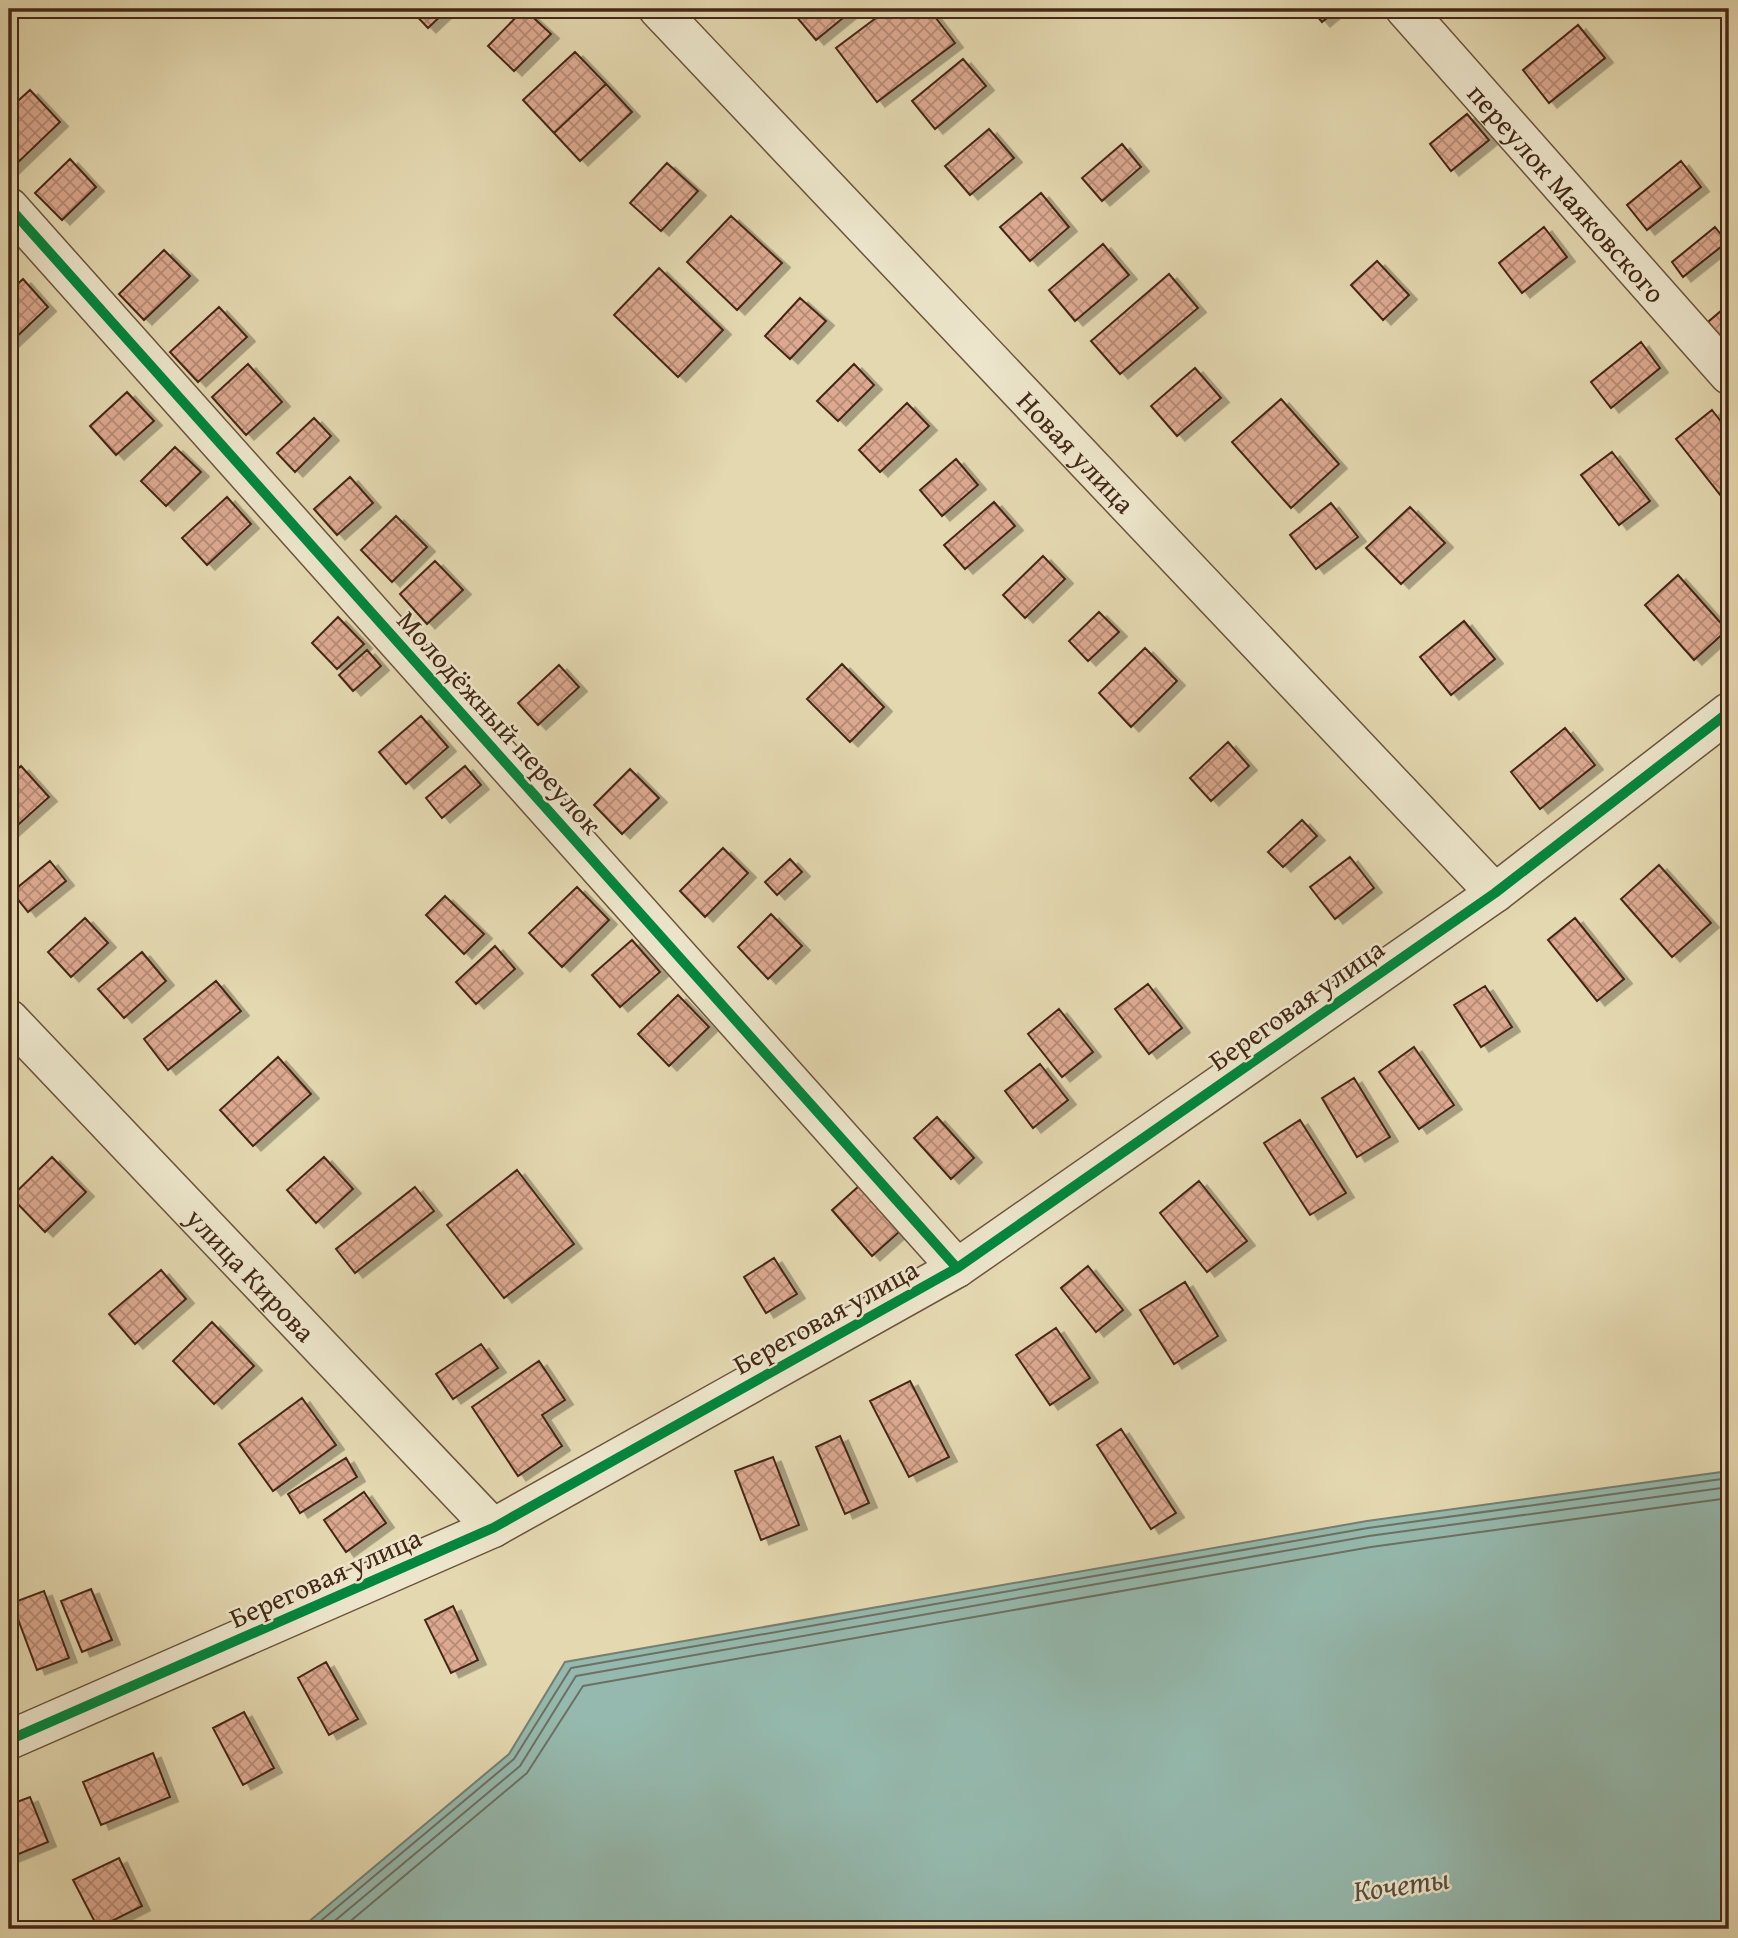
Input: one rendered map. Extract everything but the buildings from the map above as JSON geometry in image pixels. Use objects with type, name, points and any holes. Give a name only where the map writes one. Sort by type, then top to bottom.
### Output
[{"type":"street","name":"Новая улица","points":[[658,9],[1495,893]]},
{"type":"street","name":"переулок Маяковского","points":[[1405,9],[1729,375]]},
{"type":"street","name":"Молодёжный переулок","points":[[9,207],[957,1268]]},
{"type":"street","name":"Береговая улица","points":[[9,1740],[493,1528],[957,1268],[1495,893],[1729,712]]},
{"type":"street","name":"улица Кирова","points":[[9,1019],[493,1528]]},
{"type":"water","name":"Кочеты","points":[[1729,1471],[1729,1929],[300,1929],[509,1754],[565,1662],[1367,1521]]},
{"type":"cycle path","points":[[9,207],[957,1268]]},
{"type":"cycle path","points":[[9,1740],[493,1528],[957,1268],[1495,893],[1729,712]]}]
